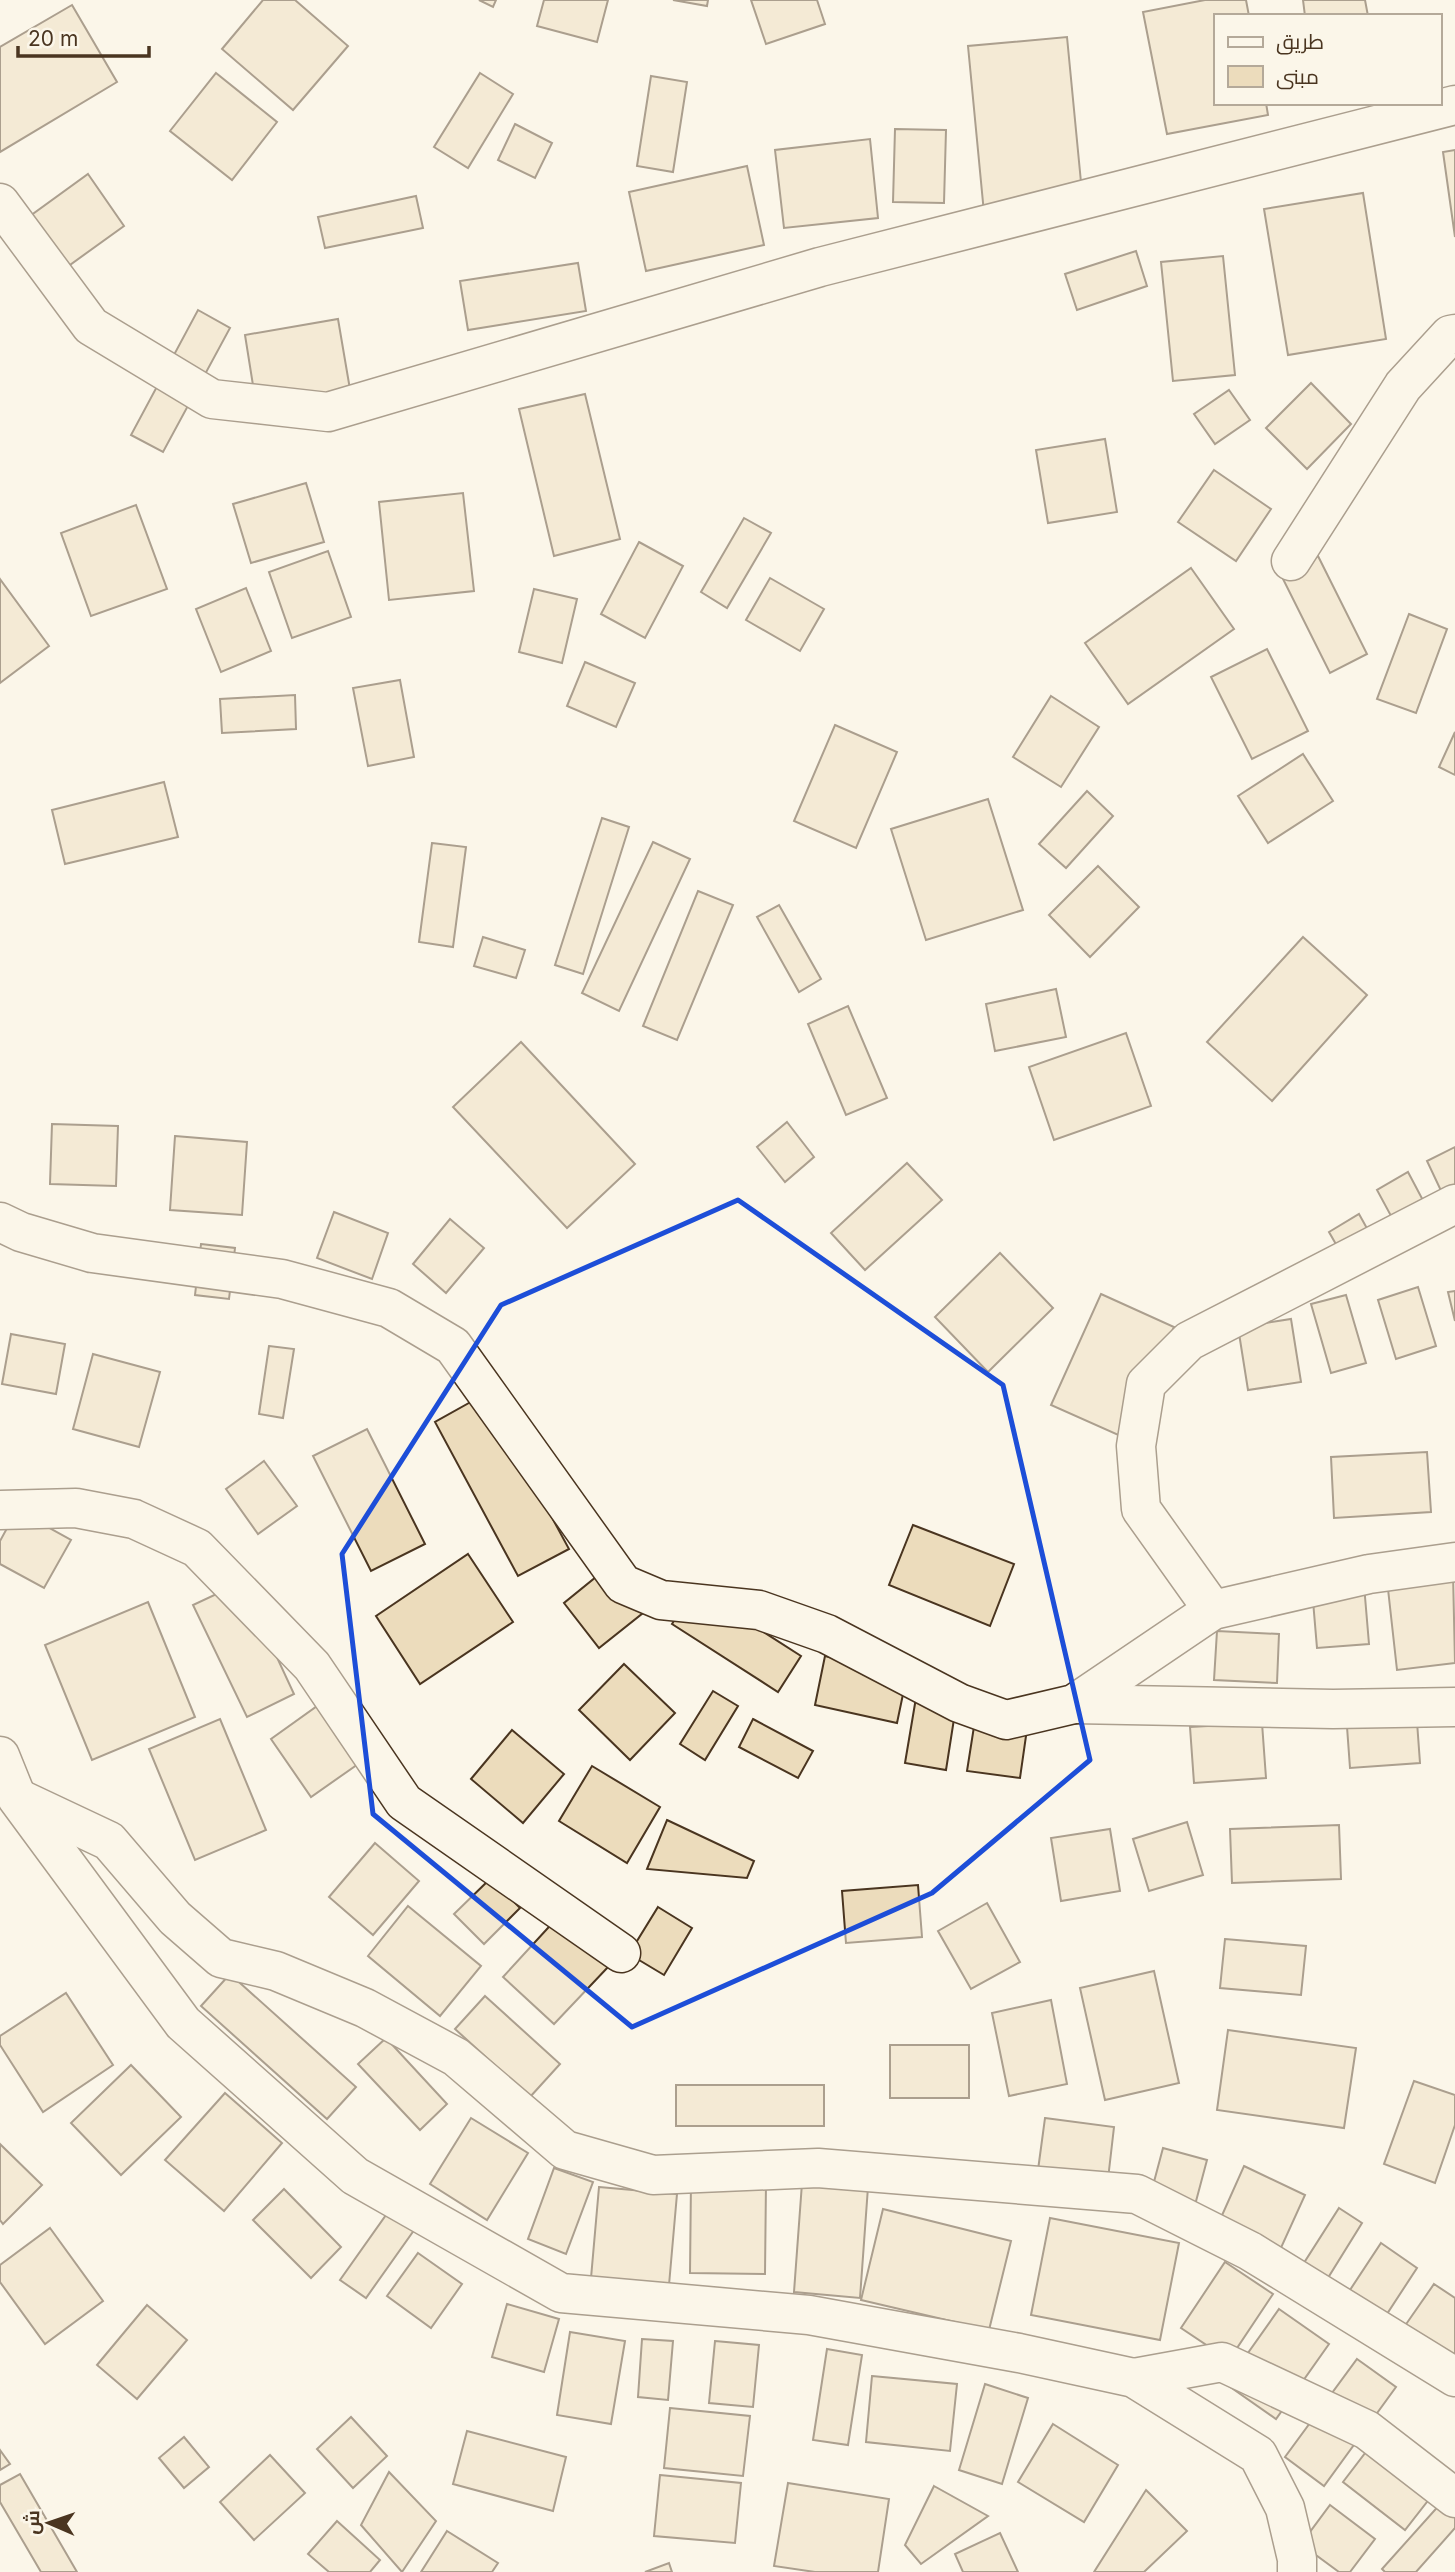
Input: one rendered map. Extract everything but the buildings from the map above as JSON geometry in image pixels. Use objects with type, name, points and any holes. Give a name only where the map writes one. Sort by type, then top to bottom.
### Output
[{"type":"street","points":[[0,203],[91,326],[212,399],[328,412],[820,267],[1455,105]]},
{"type":"street","points":[[1291,561],[1404,386],[1450,335],[1455,334]]},
{"type":"street","points":[[1213,1610],[1141,1509],[1136,1446],[1146,1384],[1189,1341],[1455,1203]]},
{"type":"street","points":[[0,1222],[22,1232],[92,1253],[282,1279],[389,1308],[453,1346],[623,1584],[661,1600],[759,1610],[816,1630],[959,1703],[1006,1720],[1073,1704],[1333,1709],[1455,1707]]},
{"type":"street","points":[[0,1510],[76,1508],[134,1519],[197,1548],[312,1666],[404,1802],[621,1953]]},
{"type":"street","points":[[1073,1704],[1213,1610],[1369,1574],[1455,1562]]},
{"type":"street","points":[[0,1756],[17,1798],[183,2024],[355,2176],[561,2293],[809,2315],[1019,2353],[1135,2378],[1258,2455],[1285,2508],[1297,2559],[1297,2572]]},
{"type":"street","points":[[17,1798],[108,1841],[175,1918],[221,1958],[276,1971],[365,2008],[456,2057],[565,2150],[653,2175],[818,2168],[1137,2194],[1250,2250],[1455,2377]]},
{"type":"street","points":[[1135,2378],[1223,2362],[1367,2430],[1455,2498]]},
{"type":"highlighted area","points":[[738,1200],[1003,1385],[1090,1760],[932,1893],[632,2027],[373,1814],[342,1554],[501,1305]]}]
